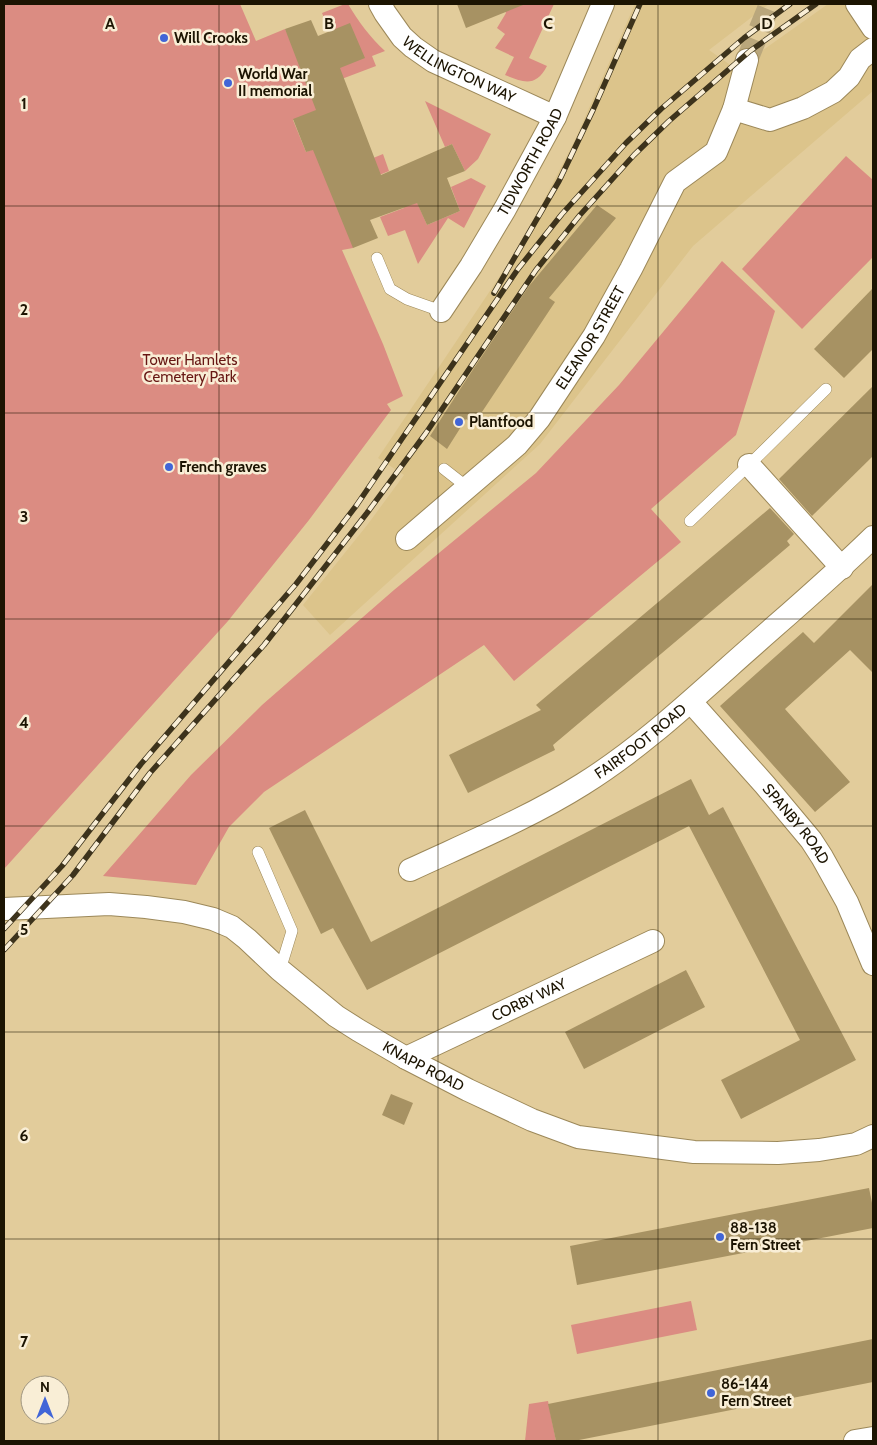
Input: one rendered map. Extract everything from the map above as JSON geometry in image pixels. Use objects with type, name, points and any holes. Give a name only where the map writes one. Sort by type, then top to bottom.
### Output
[{"type":"street","name":"WELLINGTON WAY","points":[[380,4],[402,37],[412,47],[433,61],[555,117]]},
{"type":"street","name":"TIDWORTH ROAD","points":[[441,311],[505,209],[555,117],[603,4]]},
{"type":"street","points":[[857,4],[873,28]]},
{"type":"street","points":[[734,109],[770,120],[803,108],[833,92],[849,77],[860,59],[873,49]]},
{"type":"street","name":"ELEANOR STREET","points":[[407,539],[517,445],[539,419],[594,336],[631,269],[657,214],[675,182],[716,152],[734,109],[748,60]]},
{"type":"street","points":[[749,465],[842,568]]},
{"type":"street","name":"FAIRFOOT ROAD","points":[[410,870],[544,806],[584,784],[691,702],[842,568],[873,537]]},
{"type":"street","name":"SPANBY ROAD","points":[[691,702],[772,793],[815,846],[847,902],[873,960]]},
{"type":"street","name":"KNAPP ROAD","points":[[4,909],[109,904],[184,912],[213,919],[232,927],[336,1016],[358,1030],[406,1058],[468,1090],[532,1120],[578,1137],[694,1152],[778,1153],[819,1150],[856,1144],[873,1136]]},
{"type":"street","name":"CORBY WAY","points":[[406,1058],[653,940]]},
{"type":"street","points":[[855,1441],[873,1438]]},
{"type":"lane","points":[[377,258],[390,289],[408,299],[441,311]]},
{"type":"lane","points":[[690,521],[826,389]]},
{"type":"lane","points":[[444,469],[467,487]]},
{"type":"lane","points":[[258,852],[292,931],[280,970]]},
{"type":"shaded area","points":[[635,4],[769,4],[709,50],[736,69],[828,4],[873,4],[873,91],[693,246],[540,444],[330,635],[303,605],[368,524],[404,475],[378,458],[522,243],[575,140]]},
{"type":"green space","name":"Tower Hamlets Cemetery Park","points":[[4,4],[240,4],[256,41],[285,29],[325,107],[293,120],[306,152],[327,144],[339,172],[383,154],[389,171],[355,185],[353,248],[342,250],[383,344],[403,396],[387,404],[391,410],[309,520],[228,621],[4,869]]},
{"type":"green space","points":[[348,4],[365,29],[385,51],[372,56],[376,66],[339,80],[330,31],[322,13]]},
{"type":"green space","points":[[502,4],[554,4],[529,58],[547,66],[543,73],[534,80],[518,80],[505,75],[514,57],[495,48],[505,34],[497,28],[506,13]]},
{"type":"green space","points":[[425,101],[491,134],[478,159],[465,171],[452,144],[445,147]]},
{"type":"green space","points":[[846,156],[873,180],[873,257],[802,329],[742,269]]},
{"type":"green space","points":[[471,178],[486,186],[464,228],[448,218],[418,264],[405,230],[388,236],[380,217],[404,208],[400,198],[413,193],[427,225],[460,211],[451,187]]},
{"type":"green space","points":[[722,261],[775,311],[736,435],[651,509],[681,542],[514,681],[484,645],[264,792],[229,827],[196,885],[103,876],[191,775],[262,705],[394,590],[536,473],[619,385]]},
{"type":"green space","points":[[691,1301],[697,1330],[577,1354],[571,1325]]},
{"type":"green space","points":[[548,1401],[556,1441],[525,1441],[529,1404]]},
{"type":"building","points":[[457,4],[523,4],[523,5],[466,28]]},
{"type":"building","points":[[311,20],[318,36],[350,23],[365,58],[340,68],[381,175],[452,144],[465,171],[447,178],[460,211],[427,225],[417,203],[370,220],[378,238],[353,248],[313,150],[306,152],[293,119],[316,110],[285,29]]},
{"type":"building","points":[[597,205],[616,218],[549,298],[555,302],[474,424],[466,419],[447,449],[430,436],[529,286]]},
{"type":"building","points":[[873,288],[873,349],[844,378],[814,349]]},
{"type":"building","points":[[873,386],[873,456],[812,516],[779,479]]},
{"type":"building","points":[[770,508],[794,534],[787,541],[790,545],[553,745],[555,750],[468,793],[449,755],[541,710],[536,705]]},
{"type":"building","points":[[873,584],[873,673],[850,650],[785,709],[850,782],[815,812],[720,706],[803,632],[814,643]]},
{"type":"building","points":[[691,779],[709,815],[723,807],[856,1060],[741,1119],[721,1080],[800,1040],[689,826],[367,990],[333,928],[321,934],[269,828],[305,810],[371,942]]},
{"type":"building","points":[[686,970],[705,1007],[584,1069],[565,1032]]},
{"type":"building","points":[[391,1094],[413,1103],[404,1125],[382,1115]]},
{"type":"building","name":"88-138 Fern Street","points":[[869,1188],[873,1208],[873,1228],[577,1285],[570,1246]]},
{"type":"building","name":"86-144 Fern Street","points":[[873,1339],[873,1382],[574,1441],[556,1441],[548,1404]]},
{"type":"tunnel","points":[[747,60],[770,4]]},
{"type":"railway","points":[[494,293],[559,181],[640,4]]},
{"type":"railway","points":[[4,929],[62,866],[141,764],[296,584],[356,506],[518,269],[562,214],[626,143],[661,109],[744,38],[790,4]]},
{"type":"railway","points":[[4,950],[73,875],[150,773],[264,645],[367,513],[426,433],[536,270],[580,215],[634,155],[669,121],[750,51],[816,4]]},
{"type":"place","name":"Will Crooks","points":[[164,38]]},
{"type":"place","name":"World War II memorial","points":[[228,83]]},
{"type":"place","name":"Plantfood","points":[[459,422]]},
{"type":"place","name":"French graves","points":[[169,467]]},
{"type":"place","name":"88-138 Fern Street","points":[[720,1237]]},
{"type":"place","name":"86-144 Fern Street","points":[[711,1393]]}]
